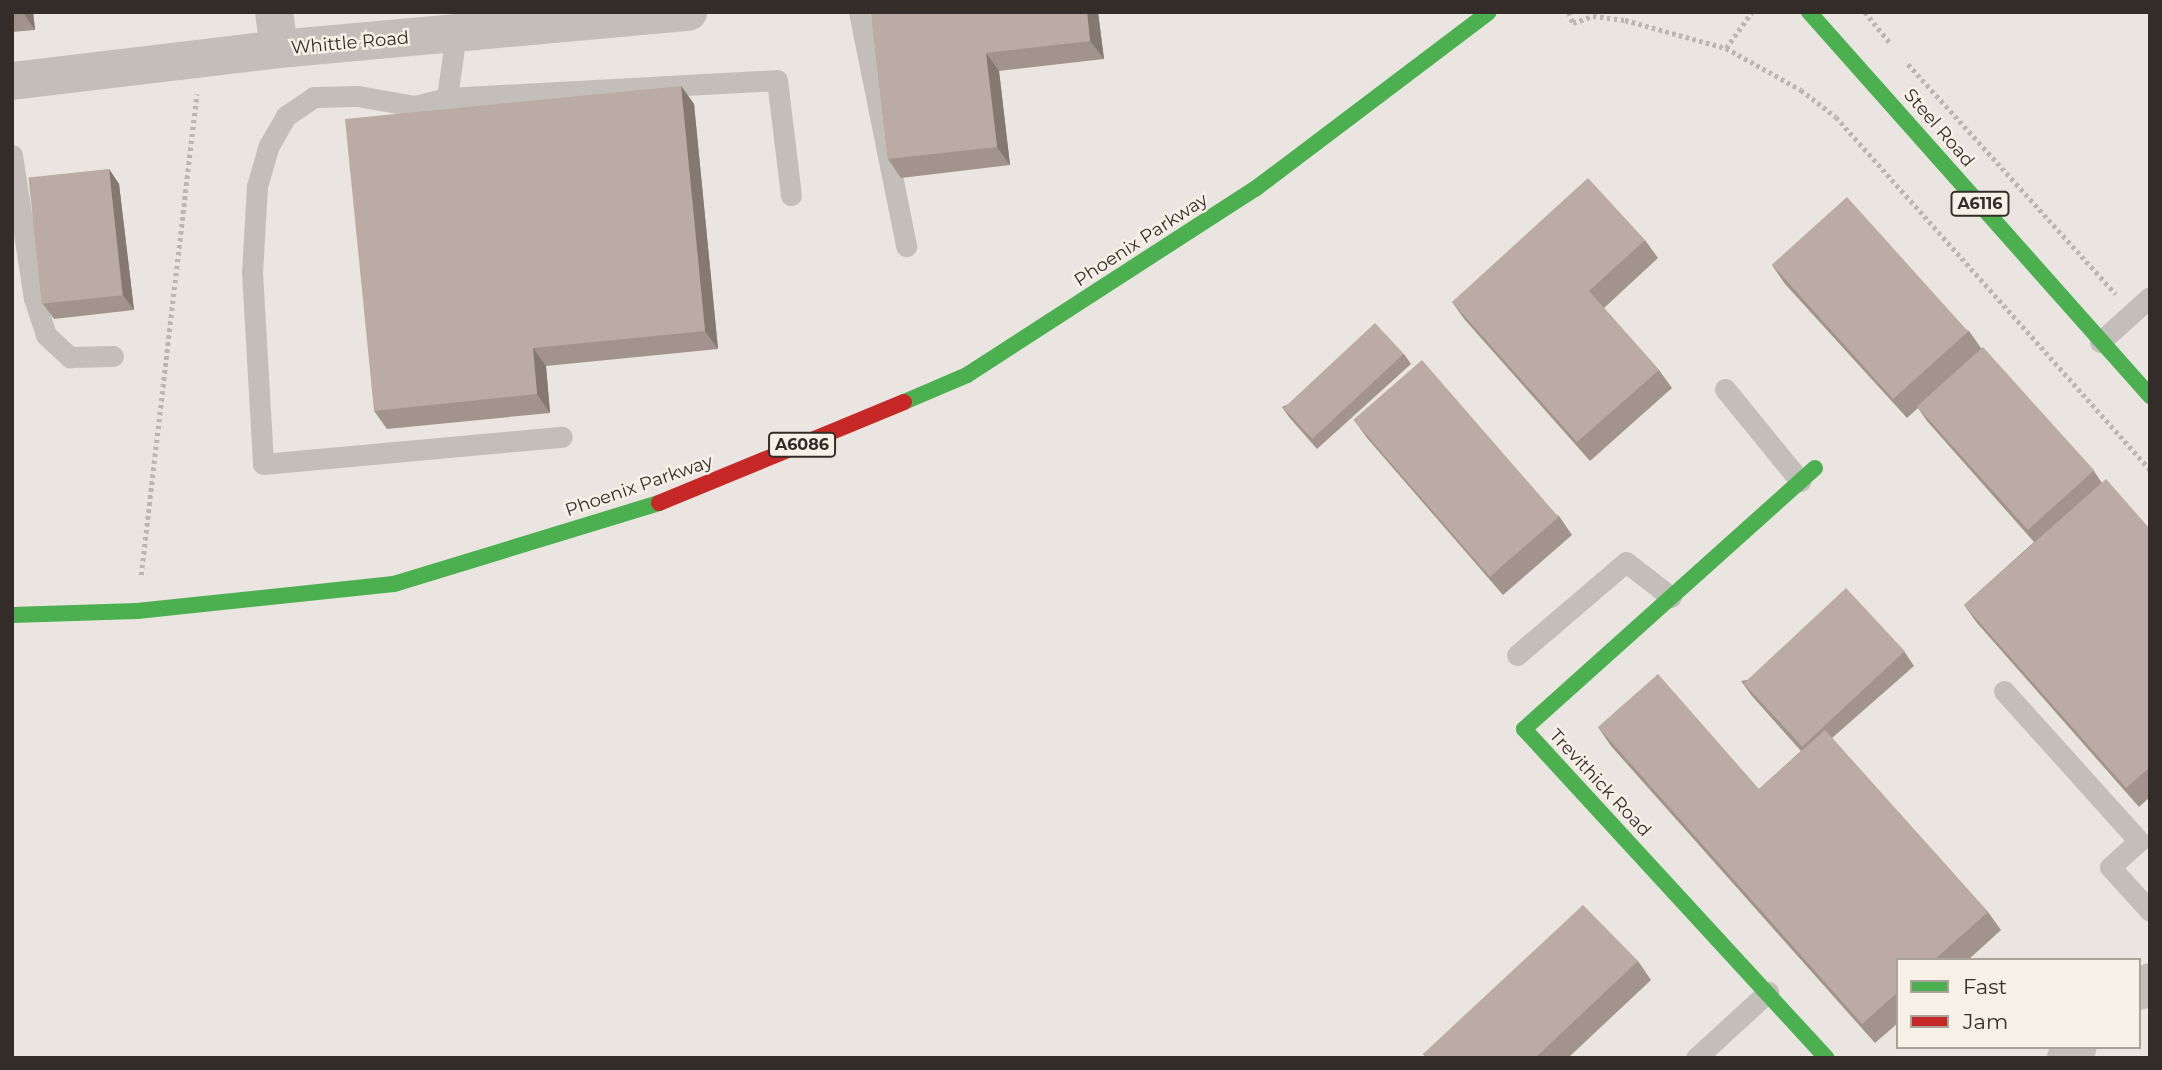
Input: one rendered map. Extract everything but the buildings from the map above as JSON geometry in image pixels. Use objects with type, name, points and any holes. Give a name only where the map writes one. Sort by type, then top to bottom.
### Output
[{"type":"main road","name":"Phoenix Parkway","points":[[12,615],[137,611],[394,584],[682,496],[967,375],[1255,189],[1489,12]]},
{"type":"main road","name":"Steel Road","points":[[1809,12],[2150,396]]},
{"type":"main road","name":"Trevithick Road","points":[[1807,474],[1524,729],[1827,1058]]},
{"type":"street","name":"Whittle Road","points":[[12,81],[201,58],[276,31],[446,27],[688,12]]},
{"type":"lane","points":[[859,12],[906,246]]},
{"type":"lane","points":[[446,27],[447,98]]},
{"type":"lane","points":[[562,436],[263,464],[252,272],[257,186],[269,145],[286,116],[314,97],[357,96],[415,106],[447,98],[777,80],[791,195]]},
{"type":"lane","points":[[12,155],[34,298],[46,335],[70,357],[113,356]]},
{"type":"lane","points":[[2100,342],[2150,297]]},
{"type":"lane","points":[[1725,389],[1807,474]]},
{"type":"lane","points":[[1517,655],[1626,562],[1671,597]]},
{"type":"lane","points":[[2004,691],[2139,841],[2110,867],[2150,911]]},
{"type":"lane","points":[[1696,1058],[1768,992]]},
{"type":"path","points":[[1569,12],[1573,23],[1593,16],[1625,20],[1726,48],[1789,83],[1836,117],[2150,469]]},
{"type":"path","points":[[1726,48],[1752,12]]},
{"type":"path","points":[[1865,12],[2132,313]]},
{"type":"path","points":[[137,611],[201,58]]},
{"type":"traffic: fast","points":[[904,402],[967,375],[1255,189],[1489,12]]},
{"type":"traffic: fast","points":[[1809,12],[2150,396]]},
{"type":"traffic: fast","points":[[1815,468],[1524,729],[1827,1058]]},
{"type":"traffic: fast","points":[[12,615],[137,611],[394,584],[659,503]]},
{"type":"traffic: jam","points":[[659,503],[904,402]]}]
